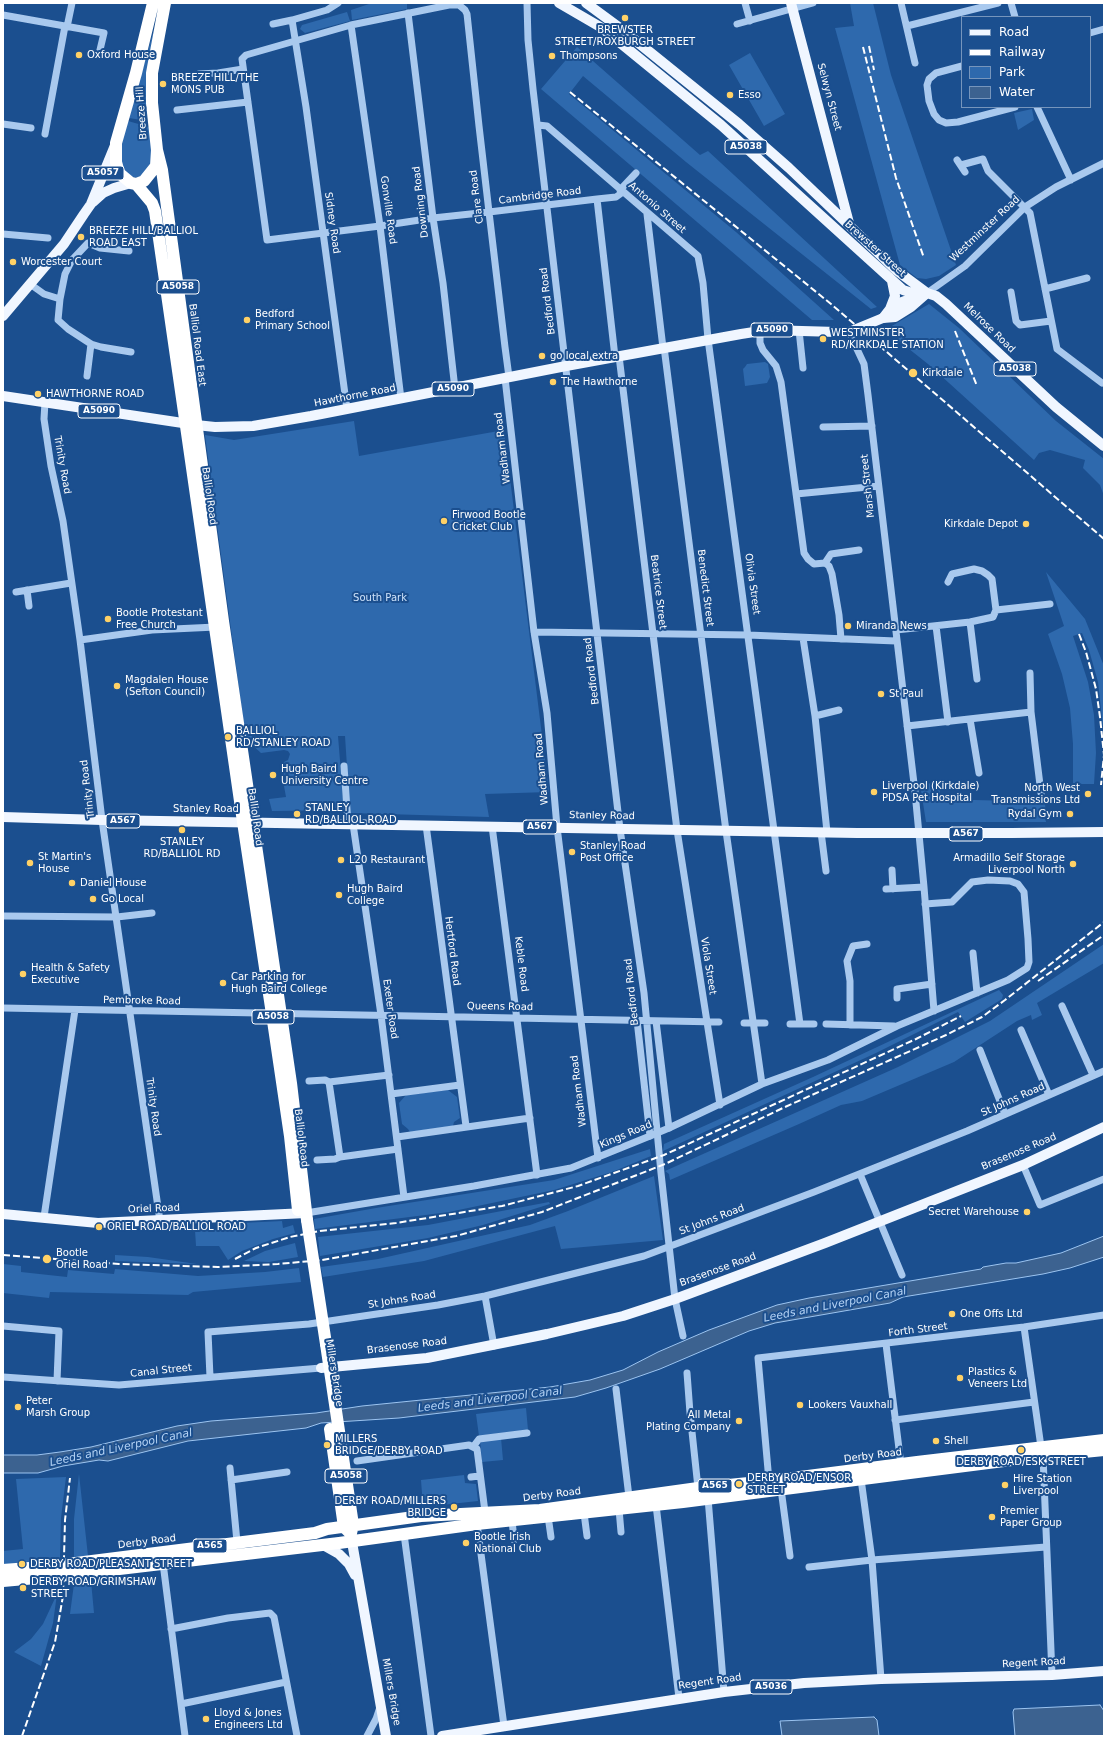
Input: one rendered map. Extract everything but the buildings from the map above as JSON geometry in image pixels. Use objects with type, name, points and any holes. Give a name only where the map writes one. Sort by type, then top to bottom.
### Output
[{"type":"highway","name":"Breeze Hill","points":[[153,3],[136,73],[116,143],[116,162],[119,173],[134,184],[144,181],[156,166],[157,150],[152,102],[152,73],[166,3]]},
{"type":"highway","name":"Balliol Road East","points":[[157,150],[162,170],[191,424]]},
{"type":"highway","name":"A5058","points":[[134,184],[149,199],[155,211],[191,424]]},
{"type":"highway","name":"Balliol Road","points":[[191,424],[216,627],[248,822]]},
{"type":"highway","name":"Balliol Road","points":[[191,424],[277,1014],[303,1217]]},
{"type":"highway","name":"Millers Bridge","points":[[303,1217],[350,1532]]},
{"type":"highway","name":"Derby Road","points":[[3,1581],[237,1542],[315,1533],[350,1532],[404,1534],[477,1524],[656,1505],[861,1479],[1042,1452],[1104,1440]]},
{"type":"highway","name":"Derby Road","points":[[77,1568],[163,1563],[324,1545],[350,1532],[420,1516],[540,1510],[698,1488],[901,1465],[1042,1452],[1104,1450]]},
{"type":"highway","name":"Derby Road","points":[[3,1570],[57,1571]]},
{"type":"main road","name":"Brewster Street","points":[[559,3],[602,28],[721,125],[903,290],[927,293]]},
{"type":"main road","name":"Brewster Street","points":[[590,4],[739,124],[790,168],[896,270],[927,293]]},
{"type":"main road","name":"Selwyn Street","points":[[791,6],[812,78],[849,224]]},
{"type":"main road","name":"Breeze Hill","points":[[3,316],[64,244],[91,204],[116,143]]},
{"type":"main road","name":"Breeze Hill","points":[[91,204],[103,193],[114,188],[134,184]]},
{"type":"main road","points":[[828,205],[836,206],[842,198]]},
{"type":"main road","points":[[890,310],[895,296],[892,281]]},
{"type":"main road","name":"Westminster Road","points":[[883,318],[890,310],[902,302],[927,293]]},
{"type":"main road","name":"Westminster Road","points":[[708,339],[760,331],[799,330],[849,332],[883,318],[900,314],[911,307],[927,293]]},
{"type":"main road","name":"Melrose Road","points":[[927,293],[936,296],[946,304],[1056,407],[1104,446]]},
{"type":"main road","name":"Hawthorne Road","points":[[3,396],[215,427],[253,426],[455,389],[507,377],[708,339]]},
{"type":"main road","name":"Stanley Road","points":[[3,817],[726,831],[918,833],[1104,832]]},
{"type":"main road","name":"Brasenose Road","points":[[326,1371],[427,1358],[494,1346],[623,1316],[675,1299],[825,1243],[1023,1165],[1104,1127]]},
{"type":"main road","name":"Oriel Road","points":[[3,1214],[98,1223],[303,1217]]},
{"type":"main road","name":"Millers Bridge","points":[[350,1532],[386,1736]]},
{"type":"main road","points":[[324,1545],[339,1554],[349,1564],[358,1580]]},
{"type":"main road","name":"Regent Road","points":[[442,1736],[679,1698],[804,1683],[881,1679],[1052,1675],[1104,1670]]},
{"type":"street","points":[[45,134],[66,26],[72,3]]},
{"type":"street","points":[[273,24],[327,10],[338,3]]},
{"type":"street","name":"Bedford Road","points":[[527,3],[528,40],[620,829],[643,987],[675,1299],[683,1336]]},
{"type":"street","points":[[745,3],[750,21]]},
{"type":"street","points":[[737,24],[750,21],[791,6],[813,3]]},
{"type":"street","points":[[901,3],[915,63]]},
{"type":"street","points":[[907,26],[998,3]]},
{"type":"street","points":[[1011,3],[1015,16]]},
{"type":"street","name":"Clare Road","points":[[408,13],[456,4],[463,8],[467,14],[507,377]]},
{"type":"street","points":[[177,110],[248,102],[242,59],[246,54],[351,25],[408,13]]},
{"type":"street","name":"Downing Road","points":[[408,13],[433,218],[443,283],[455,389]]},
{"type":"street","points":[[3,15],[104,33],[99,54]]},
{"type":"street","name":"Sidney Road","points":[[292,20],[324,233],[347,409]]},
{"type":"street","name":"Gonville Road","points":[[351,25],[380,226],[401,399]]},
{"type":"street","points":[[1091,33],[1104,29]]},
{"type":"street","points":[[961,66],[936,73],[927,85],[927,93],[934,114],[939,120],[946,123],[958,122],[1011,108]]},
{"type":"street","points":[[199,74],[243,69]]},
{"type":"street","name":"Cambridge Road","points":[[248,102],[267,240],[433,218],[616,197],[621,191]]},
{"type":"street","points":[[1038,108],[1071,180]]},
{"type":"street","points":[[3,124],[31,128]]},
{"type":"street","name":"Antonio Street","points":[[538,125],[547,126],[698,256],[703,284],[708,339]]},
{"type":"street","points":[[961,166],[983,159],[988,171],[1030,213],[1057,348],[1102,383]]},
{"type":"street","name":"Westminster Road","points":[[927,293],[965,266],[1025,207],[1056,187],[1104,163]]},
{"type":"street","points":[[621,191],[636,173]]},
{"type":"street","name":"Beatrice Street","points":[[597,199],[654,634],[677,830]]},
{"type":"street","name":"Benedict Street","points":[[648,214],[663,347],[726,831],[762,1084]]},
{"type":"street","points":[[3,234],[48,238]]},
{"type":"street","points":[[129,251],[100,248],[88,243],[72,260],[65,274],[58,320],[68,329],[91,344],[130,352]]},
{"type":"street","points":[[1045,289],[1087,278]]},
{"type":"street","points":[[30,284],[44,294],[60,299]]},
{"type":"street","points":[[1011,292],[1016,321],[1020,325],[1051,321]]},
{"type":"street","points":[[799,330],[803,368]]},
{"type":"street","points":[[760,331],[760,343],[763,350],[776,366],[781,382],[804,554],[814,564],[825,564],[829,566],[832,574],[839,615],[841,639]]},
{"type":"street","name":"Marsh Street","points":[[849,332],[864,364],[872,426],[907,726],[924,887],[924,904],[934,1011]]},
{"type":"street","name":"Olivia Street","points":[[708,339],[800,1024]]},
{"type":"street","points":[[87,376],[91,344]]},
{"type":"street","name":"Wadham Road","points":[[507,377],[534,632],[547,714],[557,827],[598,1158]]},
{"type":"street","name":"Trinity Road","points":[[45,402],[44,419],[51,466],[63,521],[80,640],[102,820],[160,1221]]},
{"type":"street","points":[[823,427],[872,426]]},
{"type":"street","points":[[796,494],[878,486]]},
{"type":"street","points":[[825,564],[831,554],[859,550]]},
{"type":"street","points":[[896,630],[970,622],[993,617],[996,610],[992,579],[982,571],[974,570],[952,574],[948,582]]},
{"type":"street","points":[[16,592],[71,583]]},
{"type":"street","points":[[27,590],[28,606]]},
{"type":"street","points":[[996,610],[1050,604]]},
{"type":"street","points":[[970,622],[977,679]]},
{"type":"street","points":[[936,626],[948,722]]},
{"type":"street","points":[[80,640],[152,630],[216,627]]},
{"type":"street","points":[[534,632],[701,634],[896,641]]},
{"type":"street","points":[[803,638],[815,716],[826,871]]},
{"type":"street","points":[[1030,672],[1032,712],[1041,792]]},
{"type":"street","points":[[815,716],[839,710]]},
{"type":"street","points":[[907,726],[1032,712]]},
{"type":"street","points":[[970,719],[979,773]]},
{"type":"street","name":"Exeter Road","points":[[344,766],[351,824],[381,1015],[404,1197]]},
{"type":"street","name":"Hertford Road","points":[[426,825],[450,1016],[466,1126]]},
{"type":"street","name":"Keble Road","points":[[492,826],[518,1018],[537,1175]]},
{"type":"street","name":"Viola Street","points":[[677,830],[720,1105]]},
{"type":"street","points":[[892,870],[890,889],[924,887]]},
{"type":"street","points":[[924,904],[952,902],[972,882],[988,880],[1010,880],[1018,884],[1024,892],[1030,962],[1027,968],[1013,977],[934,1011]]},
{"type":"street","points":[[3,916],[117,917],[152,913]]},
{"type":"street","points":[[850,1025],[850,982],[847,961],[853,946],[867,944]]},
{"type":"street","points":[[973,953],[977,993]]},
{"type":"street","points":[[897,998],[896,985],[932,984]]},
{"type":"street","points":[[1062,1006],[1093,1075]]},
{"type":"street","name":"Pembroke Road","points":[[3,1008],[277,1014]]},
{"type":"street","points":[[44,1218],[75,1010]]},
{"type":"street","name":"Kings Road","points":[[303,1217],[404,1197],[571,1168],[669,1128],[762,1084],[828,1060],[897,1026],[934,1011]]},
{"type":"street","name":"Queens Road","points":[[277,1014],[719,1022]]},
{"type":"street","name":"Bedford Road","points":[[637,1020],[650,1136]]},
{"type":"street","points":[[656,1021],[669,1128]]},
{"type":"street","points":[[744,1022],[765,1023]]},
{"type":"street","points":[[790,1024],[814,1024]]},
{"type":"street","points":[[826,1024],[897,1026]]},
{"type":"street","points":[[1021,1030],[1049,1094]]},
{"type":"street","points":[[980,1050],[1005,1114]]},
{"type":"street","name":"St Johns Road","points":[[210,1377],[208,1332],[309,1324],[485,1296],[644,1256],[860,1174],[1104,1071]]},
{"type":"street","points":[[309,1081],[325,1080],[330,1082],[388,1074]]},
{"type":"street","points":[[330,1082],[340,1157]]},
{"type":"street","points":[[391,1094],[460,1085]]},
{"type":"street","points":[[397,1137],[530,1118]]},
{"type":"street","points":[[317,1160],[335,1159],[398,1149]]},
{"type":"street","points":[[1023,1165],[1040,1205],[1104,1179]]},
{"type":"street","points":[[860,1174],[902,1275]]},
{"type":"street","points":[[485,1296],[494,1346]]},
{"type":"street","name":"Forth Street","points":[[769,1481],[758,1358],[1024,1328],[1104,1315]]},
{"type":"street","points":[[3,1326],[59,1331],[57,1381]]},
{"type":"street","points":[[1024,1328],[1042,1452],[1052,1675]]},
{"type":"street","points":[[886,1344],[901,1465]]},
{"type":"street","name":"Canal Street","points":[[3,1377],[119,1386],[210,1377],[326,1371]]},
{"type":"street","points":[[687,1373],[698,1488]]},
{"type":"street","points":[[616,1389],[629,1497]]},
{"type":"street","points":[[895,1420],[1034,1402]]},
{"type":"street","points":[[473,1447],[479,1439],[527,1433]]},
{"type":"street","points":[[357,1461],[469,1445],[477,1449],[479,1476],[485,1512]]},
{"type":"street","points":[[230,1468],[237,1542]]},
{"type":"street","points":[[231,1480],[287,1472]]},
{"type":"street","points":[[471,1477],[479,1476]]},
{"type":"street","points":[[861,1479],[872,1560],[881,1679]]},
{"type":"street","points":[[781,1489],[790,1556]]},
{"type":"street","points":[[708,1498],[724,1692]]},
{"type":"street","points":[[656,1505],[679,1698]]},
{"type":"street","points":[[619,1509],[622,1532]]},
{"type":"street","points":[[584,1513],[587,1536]]},
{"type":"street","points":[[548,1516],[550,1537]]},
{"type":"street","points":[[512,1520],[514,1540]]},
{"type":"street","points":[[477,1524],[504,1726]]},
{"type":"street","points":[[404,1534],[431,1736]]},
{"type":"street","points":[[808,1567],[872,1560],[1046,1547]]},
{"type":"street","points":[[163,1563],[185,1736]]},
{"type":"street","points":[[171,1629],[228,1618],[270,1613],[274,1617],[297,1736]]},
{"type":"street","points":[[181,1704],[286,1682]]},
{"type":"street","points":[[367,1736],[376,1719],[381,1705]]},
{"type":"green space","points":[[372,3],[407,3],[407,9],[352,20],[351,10]]},
{"type":"green space","points":[[850,3],[873,3],[891,75],[956,265],[939,276],[926,279],[917,278],[900,265],[835,28],[854,26]]},
{"type":"green space","points":[[347,12],[350,21],[305,33],[300,29],[302,25]]},
{"type":"green space","points":[[154,29],[146,79],[147,121],[129,118]]},
{"type":"green space","points":[[577,47],[700,155],[708,151],[877,307],[871,309],[686,162],[583,76],[569,94],[736,232],[834,320],[812,320],[541,89]]},
{"type":"green space","points":[[750,53],[785,114],[764,126],[729,65]]},
{"type":"green space","points":[[1032,109],[1034,120],[1018,130],[1014,113]]},
{"type":"green space","points":[[128,121],[149,127],[153,157],[152,163],[146,172],[138,178],[126,175],[120,160],[123,137]]},
{"type":"green space","points":[[929,304],[959,328],[1056,421],[1104,459],[1104,496],[1100,485],[1083,468],[1085,460],[1050,450],[1039,453],[1034,460],[928,364],[885,330]]},
{"type":"green space","points":[[765,362],[768,364],[770,377],[767,383],[745,386],[743,369],[747,364]]},
{"type":"green space","name":"South Park","points":[[354,421],[359,456],[504,430],[549,792],[485,794],[489,817],[350,813],[345,736],[338,736],[344,810],[272,811],[269,799],[286,797],[280,764],[288,760],[290,754],[288,751],[284,750],[261,753],[248,741],[246,741],[205,435],[234,440]]},
{"type":"green space","points":[[1046,572],[1085,619],[1104,666],[1104,737],[1098,682],[1089,650],[1082,633],[1073,636],[1088,682],[1094,715],[1096,753],[1094,784],[1073,784],[1073,744],[1070,708],[1062,674],[1048,634],[1064,626]]},
{"type":"green space","points":[[938,783],[940,786],[940,799],[1045,802],[1046,822],[926,822],[920,784]]},
{"type":"green space","points":[[1104,944],[1104,963],[1037,1003],[1042,1015],[1032,1020],[1031,1015],[1017,1021],[954,1062],[862,1101],[841,1105],[670,1180],[669,1174],[665,1171],[898,1067],[990,1021]]},
{"type":"green space","points":[[999,990],[1003,995],[1002,999],[965,1022],[958,1012],[876,1053],[663,1151],[664,1144],[813,1077]]},
{"type":"green space","points":[[448,1090],[457,1097],[460,1118],[454,1122],[453,1126],[410,1132],[402,1124],[399,1103],[406,1095]]},
{"type":"green space","points":[[650,1149],[651,1156],[612,1172],[554,1190],[449,1212],[315,1229],[314,1219],[554,1180]]},
{"type":"green space","points":[[654,1176],[663,1240],[561,1249],[555,1226],[424,1261],[323,1277],[321,1267],[378,1259],[530,1225]]},
{"type":"green space","points":[[549,1202],[550,1204],[483,1225],[428,1238],[320,1256],[318,1237],[428,1225]]},
{"type":"green space","points":[[282,1221],[283,1228],[293,1225],[295,1233],[273,1239],[242,1251],[228,1260],[219,1246],[196,1246],[195,1230],[239,1229],[240,1223]]},
{"type":"green space","points":[[295,1243],[298,1257],[269,1262],[244,1261],[265,1251]]},
{"type":"green space","points":[[115,1255],[148,1257],[197,1264],[115,1261]]},
{"type":"green space","points":[[3,1264],[21,1266],[21,1272],[67,1277],[68,1270],[114,1274],[115,1269],[198,1276],[265,1272],[299,1268],[301,1282],[193,1292],[188,1295],[50,1292],[49,1298],[3,1293]]},
{"type":"green space","points":[[526,1408],[528,1430],[479,1436],[476,1414]]},
{"type":"green space","points":[[501,1438],[503,1460],[482,1462],[480,1440]]},
{"type":"green space","points":[[79,1474],[88,1556],[74,1557],[74,1519]]},
{"type":"green space","points":[[464,1475],[465,1483],[476,1484],[478,1501],[423,1507],[421,1480]]},
{"type":"green space","points":[[66,1477],[61,1518],[60,1558],[3,1566],[3,1551],[23,1549],[16,1479]]},
{"type":"green space","points":[[91,1581],[94,1613],[70,1614],[74,1584]]},
{"type":"green space","points":[[57,1594],[53,1623],[41,1666],[14,1652],[31,1639],[43,1624]]},
{"type":"water","name":"Leeds and Liverpool Canal","points":[[1104,1236],[1104,1257],[1070,1268],[1043,1274],[903,1297],[890,1303],[775,1323],[749,1331],[660,1369],[575,1397],[399,1418],[321,1423],[306,1428],[188,1441],[108,1461],[99,1460],[63,1466],[38,1473],[3,1473],[3,1455],[37,1455],[91,1447],[177,1426],[211,1421],[316,1413],[362,1406],[550,1387],[590,1380],[623,1370],[658,1352],[709,1330],[777,1305],[809,1298],[981,1269],[983,1267],[1006,1263],[1016,1263],[1061,1253]]},
{"type":"water","points":[[1100,1705],[1104,1711],[1104,1736],[1015,1736],[1014,1709]]},
{"type":"water","points":[[874,1717],[877,1720],[879,1736],[782,1736],[780,1721]]},
{"type":"railway","points":[[869,46],[874,70]]},
{"type":"railway","points":[[863,47],[896,178],[924,258]]},
{"type":"railway","points":[[570,92],[831,304],[1104,539]]},
{"type":"railway","points":[[955,331],[977,386]]},
{"type":"railway","points":[[1079,634],[1086,652],[1096,689],[1104,755],[1101,785]]},
{"type":"railway","points":[[3,1255],[119,1264],[218,1267],[278,1264],[322,1260],[456,1236],[542,1212],[665,1164],[785,1107],[946,1035],[982,1017],[1104,922]]},
{"type":"railway","points":[[1038,981],[1104,935]]},
{"type":"railway","points":[[235,1259],[256,1248],[290,1237],[320,1231],[396,1223],[502,1206],[578,1186],[664,1155],[916,1039],[961,1016]]},
{"type":"railway","points":[[22,1736],[55,1642],[63,1596],[65,1520],[70,1478]]},
{"type":"place","name":"BREWSTER STREET/ROXBURGH STREET","points":[[625,18]]},
{"type":"place","name":"Oxford House","points":[[79,55]]},
{"type":"place","name":"Thompsons","points":[[552,56]]},
{"type":"place","name":"BREEZE HILL/THE MONS PUB","points":[[163,84]]},
{"type":"place","name":"Esso","points":[[730,95]]},
{"type":"place","name":"BREEZE HILL/BALLIOL ROAD EAST","points":[[81,237]]},
{"type":"place","name":"Worcester Court","points":[[13,262]]},
{"type":"place","name":"Bedford Primary School","points":[[247,320]]},
{"type":"place","name":"WESTMINSTER RD/KIRKDALE STATION","points":[[823,339]]},
{"type":"place","name":"go local extra","points":[[542,356]]},
{"type":"place","name":"Kirkdale","points":[[913,373]]},
{"type":"place","name":"The Hawthorne","points":[[553,382]]},
{"type":"place","name":"HAWTHORNE ROAD","points":[[38,394]]},
{"type":"place","name":"Firwood Bootle Cricket Club","points":[[444,521]]},
{"type":"place","name":"Kirkdale Depot","points":[[1026,524]]},
{"type":"place","name":"Bootle Protestant Free Church","points":[[108,619]]},
{"type":"place","name":"Miranda News","points":[[848,626]]},
{"type":"place","name":"Magdalen House (Sefton Council)","points":[[117,686]]},
{"type":"place","name":"St Paul","points":[[881,694]]},
{"type":"place","name":"BALLIOL RD/STANLEY ROAD","points":[[228,737]]},
{"type":"place","name":"Hugh Baird University Centre","points":[[273,775]]},
{"type":"place","name":"Liverpool (Kirkdale) PDSA Pet Hospital","points":[[874,792]]},
{"type":"place","name":"North West Transmissions Ltd","points":[[1088,794]]},
{"type":"place","name":"STANLEY RD/BALLIOL ROAD","points":[[297,814]]},
{"type":"place","name":"Rydal Gym","points":[[1070,814]]},
{"type":"place","name":"STANLEY RD/BALLIOL RD","points":[[182,830]]},
{"type":"place","name":"Stanley Road Post Office","points":[[572,852]]},
{"type":"place","name":"L20 Restaurant","points":[[341,860]]},
{"type":"place","name":"St Martin's House","points":[[30,863]]},
{"type":"place","name":"Armadillo Self Storage Liverpool North","points":[[1073,864]]},
{"type":"place","name":"Daniel House","points":[[72,883]]},
{"type":"place","name":"Hugh Baird College","points":[[339,895]]},
{"type":"place","name":"Go Local","points":[[93,899]]},
{"type":"place","name":"Health & Safety Executive","points":[[23,974]]},
{"type":"place","name":"Car Parking for Hugh Baird College","points":[[223,983]]},
{"type":"place","name":"Secret Warehouse","points":[[1027,1212]]},
{"type":"place","name":"ORIEL ROAD/BALLIOL ROAD","points":[[99,1227]]},
{"type":"place","name":"Bootle Oriel Road","points":[[47,1259]]},
{"type":"place","name":"One Offs Ltd","points":[[952,1314]]},
{"type":"place","name":"Plastics & Veneers Ltd","points":[[960,1378]]},
{"type":"place","name":"Lookers Vauxhall","points":[[800,1405]]},
{"type":"place","name":"Peter Marsh Group","points":[[18,1407]]},
{"type":"place","name":"All Metal Plating Company","points":[[739,1421]]},
{"type":"place","name":"Shell","points":[[936,1441]]},
{"type":"place","name":"MILLERS BRIDGE/DERBY ROAD","points":[[327,1445]]},
{"type":"place","name":"DERBY ROAD/ESK STREET","points":[[1021,1450]]},
{"type":"place","name":"DERBY ROAD/ENSOR STREET","points":[[739,1484]]},
{"type":"place","name":"Hire Station Liverpool","points":[[1005,1485]]},
{"type":"place","name":"DERBY ROAD/MILLERS BRIDGE","points":[[454,1507]]},
{"type":"place","name":"Premier Paper Group","points":[[992,1517]]},
{"type":"place","name":"Bootle Irish National Club","points":[[466,1543]]},
{"type":"place","name":"DERBY ROAD/PLEASANT STREET","points":[[22,1564]]},
{"type":"place","name":"DERBY ROAD/GRIMSHAW STREET","points":[[23,1588]]},
{"type":"place","name":"Lloyd & Jones Engineers Ltd","points":[[206,1719]]}]
